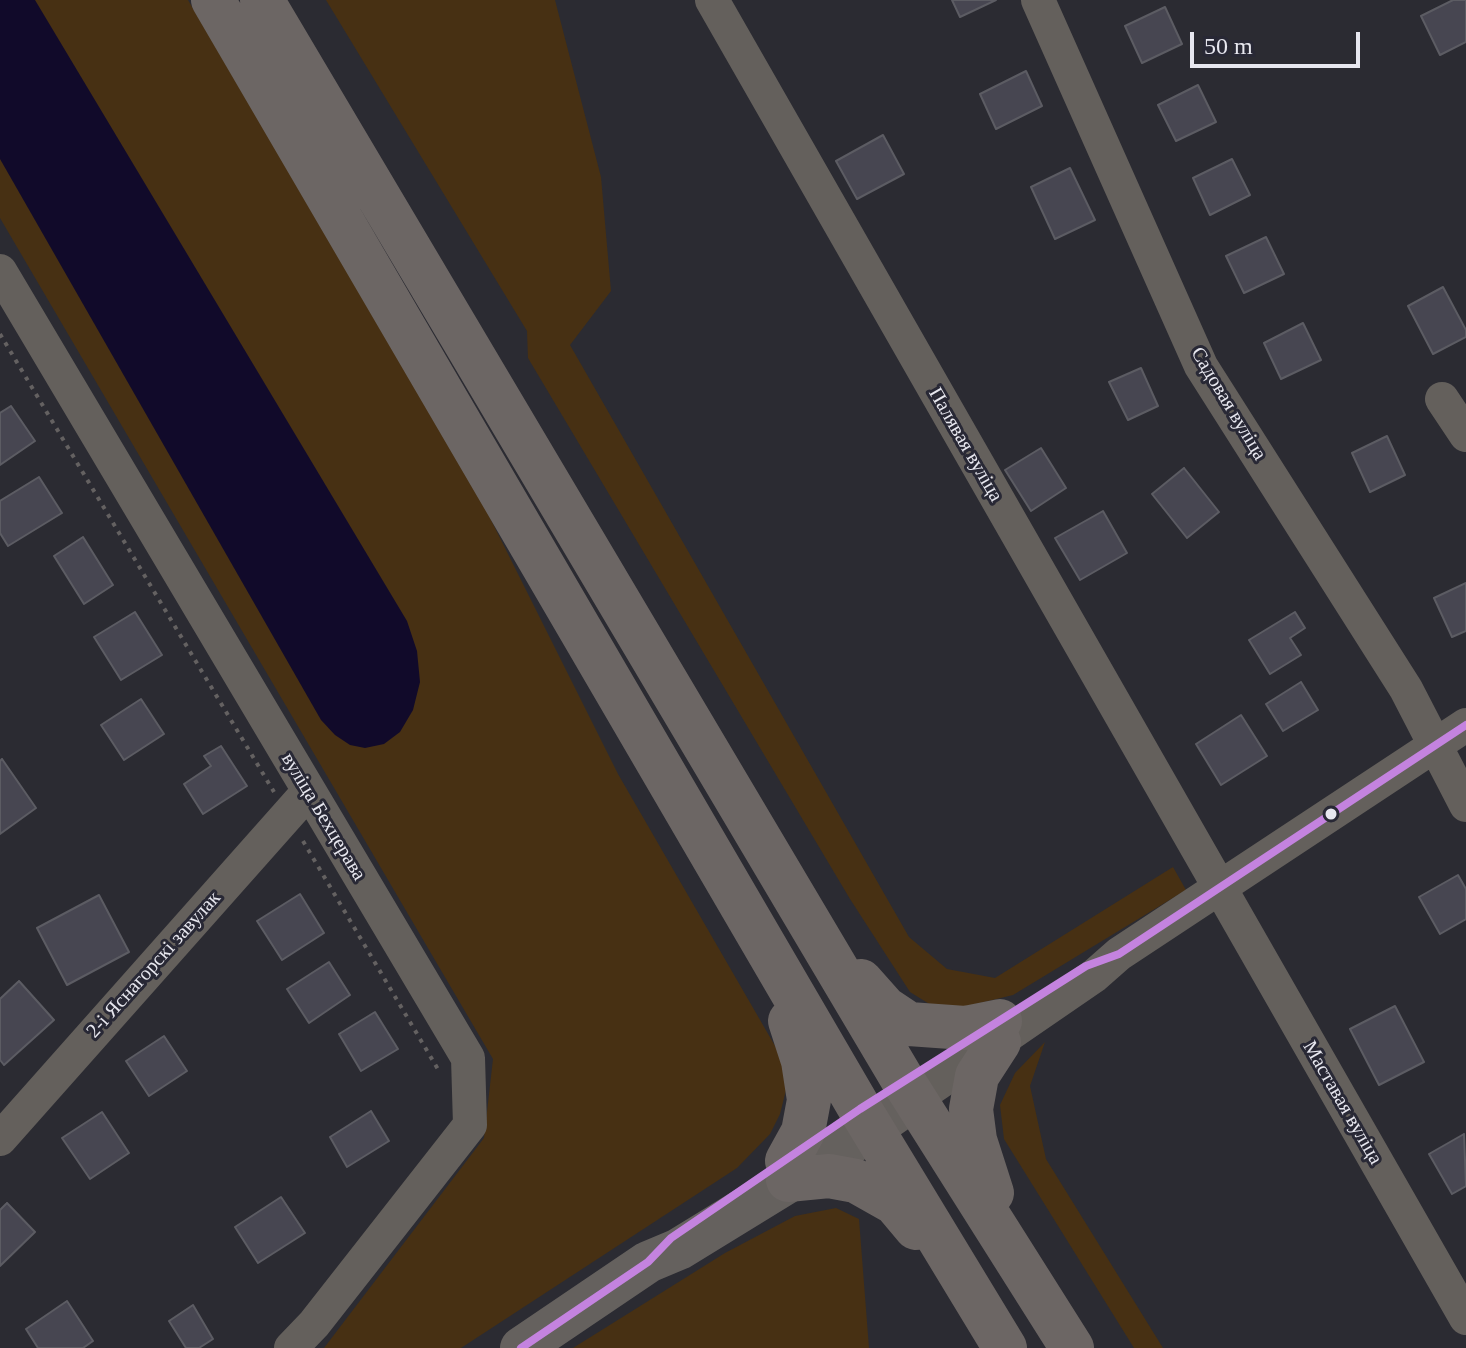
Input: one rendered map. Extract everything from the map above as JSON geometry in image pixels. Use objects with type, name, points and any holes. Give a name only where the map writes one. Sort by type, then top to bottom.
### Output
[{"type":"highway","points":[[213,0],[866,1119],[1005,1348]]},
{"type":"highway","points":[[262,0],[910,1091],[1072,1348]]},
{"type":"highway","points":[[812,927],[885,1008],[909,1024],[999,1031],[977,1076],[971,1109],[975,1140],[988,1183],[1040,1297]]},
{"type":"highway","points":[[767,950],[803,1061],[809,1100],[803,1132],[788,1170],[855,1180],[895,1203],[973,1296]]},
{"type":"main road","points":[[521,1348],[648,1262],[671,1238],[788,1170],[910,1091]]},
{"type":"street","name":"Палявая вуліца","points":[[712,0],[1218,889]]},
{"type":"street","name":"Садовая вуліца","points":[[1038,0],[1201,366],[1406,689],[1466,805]]},
{"type":"street","name":"вуліца Бехцерава","points":[[0,271],[298,804],[468,1058],[470,1125],[446,1160],[291,1348]]},
{"type":"street","points":[[1442,399],[1466,435]]},
{"type":"street","points":[[910,1091],[999,1031],[1086,966],[1119,954],[1466,725]]},
{"type":"street","name":"2-і Яснагорскі завулак","points":[[0,1139],[298,804]]},
{"type":"street","name":"Маставая вуліца","points":[[1218,889],[1466,1318]]},
{"type":"path","points":[[0,334],[298,804],[447,1084]]},
{"type":"shaded area","points":[[0,0],[188,0],[474,486],[618,774],[782,1058],[786,1090],[780,1114],[770,1134],[737,1168],[461,1348],[324,1348],[484,1138],[493,1059],[0,218]]},
{"type":"shaded area","points":[[0,0],[35,0],[407,621],[417,651],[420,682],[413,710],[400,732],[384,744],[365,748],[350,745],[321,720],[0,159]]},
{"type":"shaded area","points":[[326,0],[555,0],[601,177],[611,291],[570,345],[909,937],[947,969],[995,978],[1173,867],[1186,890],[1013,995],[955,1009],[931,1005],[910,992],[850,899],[528,358],[527,331]]},
{"type":"shaded area","points":[[1045,1042],[1030,1086],[1046,1159],[1163,1348],[1134,1348],[1004,1139],[1000,1105],[1015,1073]]},
{"type":"shaded area","points":[[836,1208],[859,1219],[869,1348],[573,1348],[725,1253],[795,1216]]},
{"type":"building","points":[[952,0],[996,0],[960,17]]},
{"type":"building","points":[[1453,0],[1466,0],[1466,42],[1440,55],[1421,16]]},
{"type":"building","points":[[1165,7],[1182,44],[1142,63],[1125,26]]},
{"type":"building","points":[[1026,71],[1042,106],[996,129],[980,94]]},
{"type":"building","points":[[1198,85],[1216,122],[1176,141],[1158,105]]},
{"type":"building","points":[[883,135],[904,174],[857,199],[836,161]]},
{"type":"building","points":[[1232,159],[1250,195],[1210,215],[1193,178]]},
{"type":"building","points":[[1070,168],[1095,220],[1055,239],[1031,187]]},
{"type":"building","points":[[1266,237],[1284,274],[1244,293],[1226,256]]},
{"type":"building","points":[[1443,287],[1466,330],[1466,337],[1433,354],[1408,306]]},
{"type":"building","points":[[1303,323],[1321,360],[1281,379],[1264,343]]},
{"type":"building","points":[[1141,368],[1158,406],[1128,420],[1109,382]]},
{"type":"building","points":[[11,406],[35,441],[0,465],[0,413]]},
{"type":"building","points":[[1387,436],[1405,475],[1370,492],[1352,453]]},
{"type":"building","points":[[1041,448],[1066,488],[1031,511],[1005,470]]},
{"type":"building","points":[[1184,468],[1219,512],[1187,538],[1152,494]]},
{"type":"building","points":[[39,477],[62,513],[8,546],[0,533],[0,501]]},
{"type":"building","points":[[1103,511],[1127,553],[1080,580],[1055,538]]},
{"type":"building","points":[[83,537],[113,585],[84,604],[54,556]]},
{"type":"building","points":[[1466,583],[1466,631],[1452,637],[1434,598]]},
{"type":"building","points":[[135,612],[162,655],[121,680],[94,637]]},
{"type":"building","points":[[1295,612],[1305,628],[1290,638],[1301,655],[1270,674],[1249,640]]},
{"type":"building","points":[[1301,682],[1318,710],[1283,731],[1266,704]]},
{"type":"building","points":[[141,699],[164,734],[124,760],[101,725]]},
{"type":"building","points":[[1241,715],[1267,756],[1221,785],[1196,744]]},
{"type":"building","points":[[221,746],[247,786],[203,814],[184,784],[211,766],[204,756]]},
{"type":"building","points":[[2,759],[36,808],[0,834],[0,761]]},
{"type":"building","points":[[1458,875],[1466,889],[1466,919],[1440,934],[1419,897]]},
{"type":"building","points":[[300,894],[324,933],[282,960],[257,921]]},
{"type":"building","points":[[99,895],[129,952],[67,985],[37,928]]},
{"type":"building","points":[[329,962],[350,995],[309,1023],[287,989]]},
{"type":"building","points":[[19,981],[54,1020],[4,1065],[0,1060],[0,999]]},
{"type":"building","points":[[1395,1006],[1424,1062],[1379,1085],[1350,1029]]},
{"type":"building","points":[[375,1012],[398,1049],[361,1071],[339,1034]]},
{"type":"building","points":[[164,1036],[187,1071],[149,1096],[126,1061]]},
{"type":"building","points":[[371,1111],[389,1141],[347,1167],[330,1137]]},
{"type":"building","points":[[102,1112],[129,1153],[90,1179],[62,1138]]},
{"type":"building","points":[[1464,1134],[1466,1186],[1452,1194],[1429,1154]]},
{"type":"building","points":[[281,1197],[305,1233],[258,1263],[235,1227]]},
{"type":"building","points":[[7,1203],[35,1232],[0,1266],[0,1210]]},
{"type":"building","points":[[67,1301],[93,1341],[83,1348],[38,1348],[26,1329]]},
{"type":"building","points":[[193,1305],[213,1339],[199,1348],[186,1348],[169,1321]]},
{"type":"transit line","points":[[521,1348],[648,1262],[671,1238],[860,1109],[1086,966],[1119,954],[1466,725]]}]
